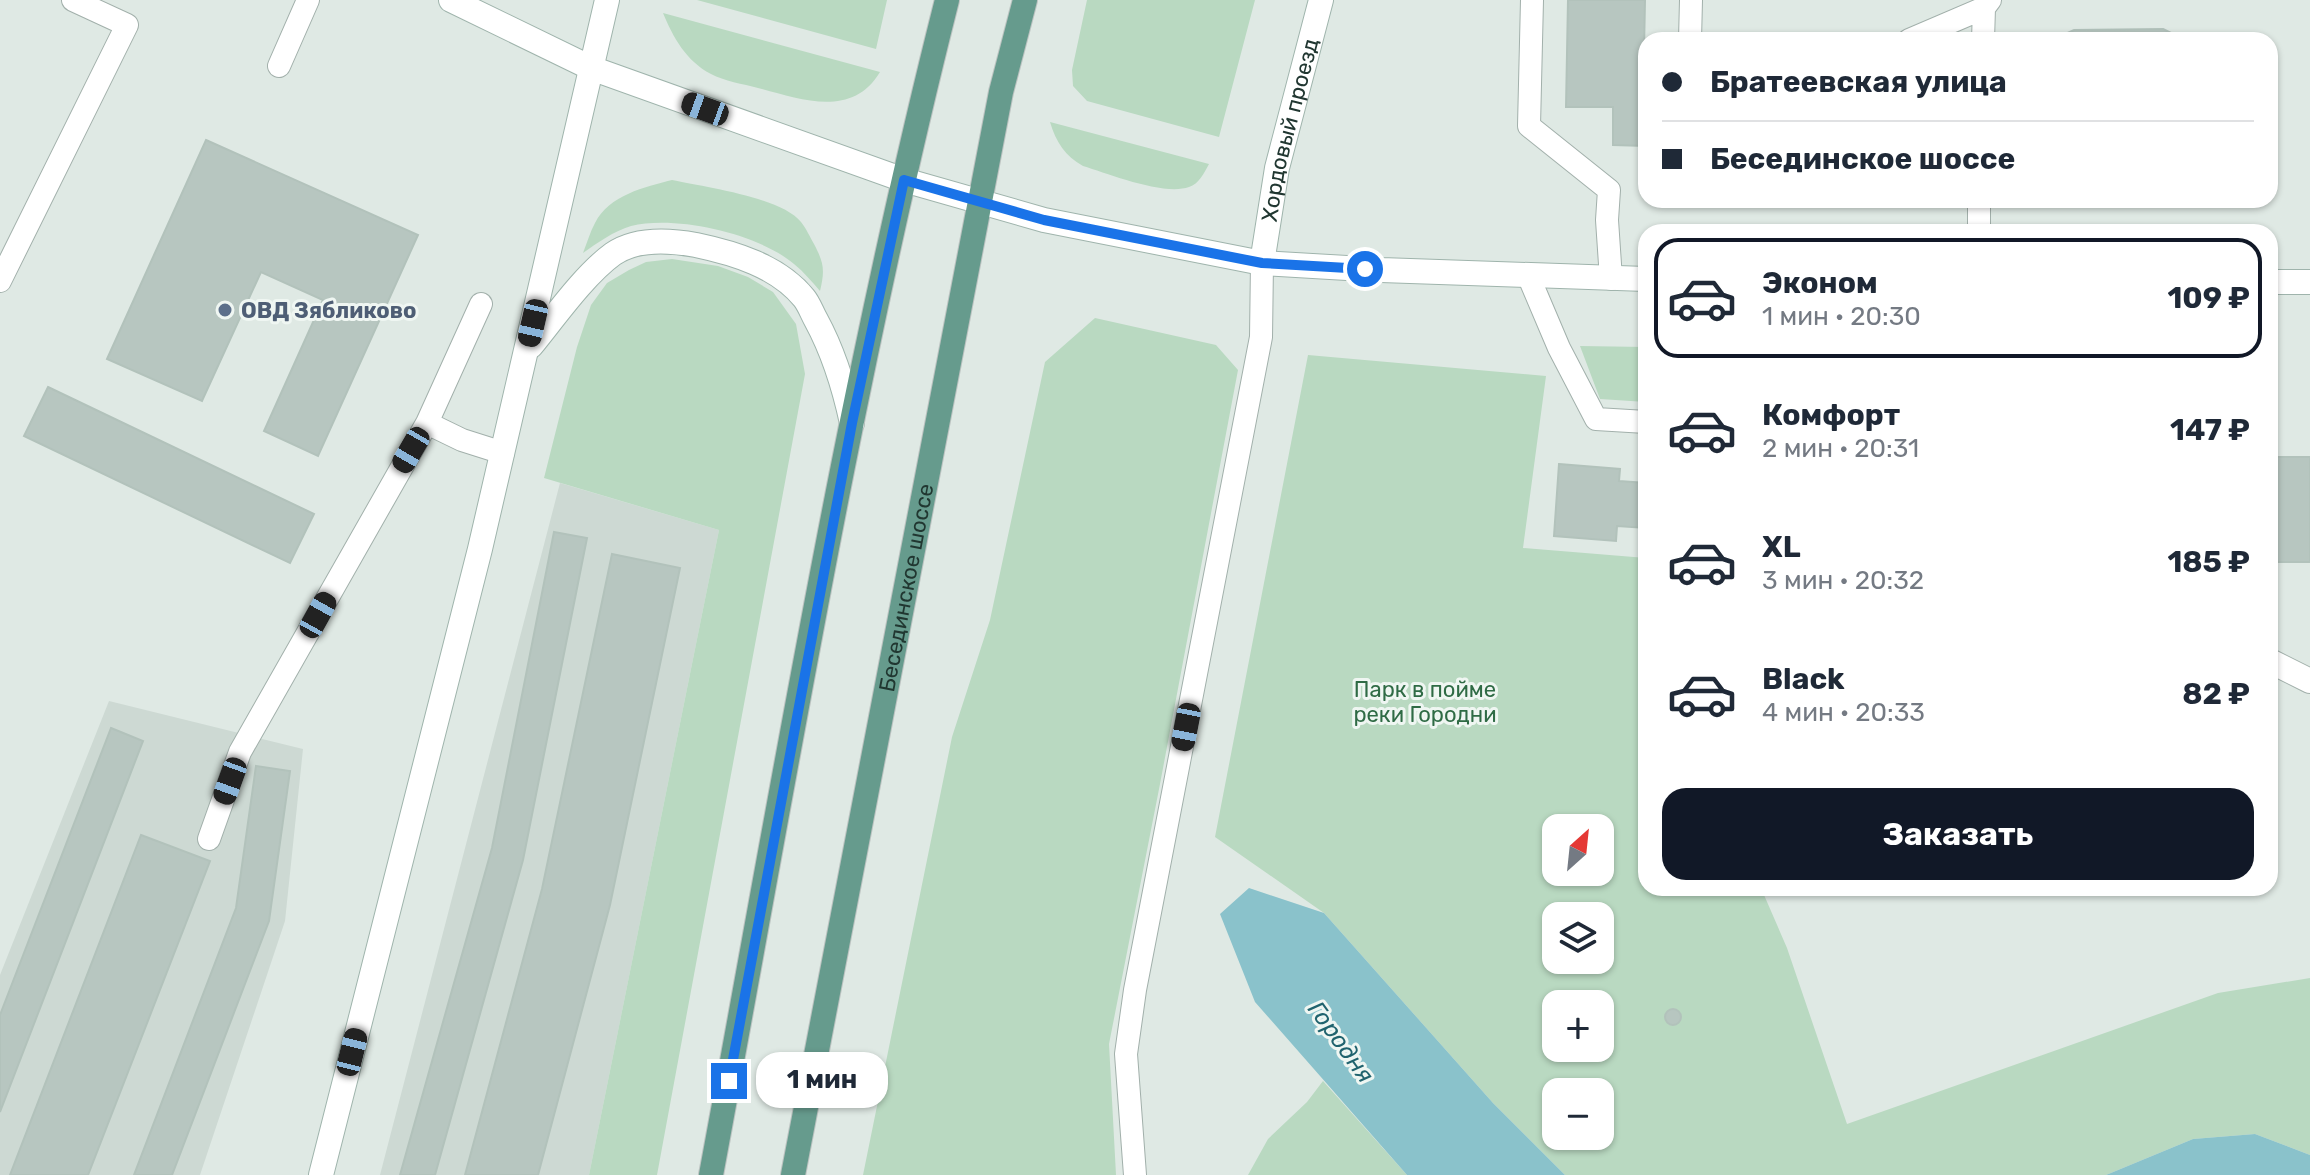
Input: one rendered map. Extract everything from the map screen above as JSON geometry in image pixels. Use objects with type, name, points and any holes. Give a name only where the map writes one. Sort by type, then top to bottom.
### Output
[{"type":"main road","points":[[711,1175],[852,423],[904,180],[947,0]]},
{"type":"main road","name":"Бесединское шоссе","points":[[793,1175],[1001,92],[1025,0]]},
{"type":"street","points":[[451,0],[591,68],[904,180],[1044,220],[1262,263],[1638,279]]},
{"type":"street","points":[[321,1175],[503,453],[607,0]]},
{"type":"street","points":[[1305,0],[1311,39]]},
{"type":"street","name":"Хордовый проезд","points":[[1262,263],[1277,168],[1321,0]]},
{"type":"street","points":[[527,350],[580,286],[613,254],[637,243],[659,241],[708,248],[759,264],[804,299],[825,336],[842,378],[852,423]]},
{"type":"street","points":[[2278,282],[2310,282]]},
{"type":"street","points":[[2278,665],[2310,681]]},
{"type":"lane","points":[[0,281],[127,25],[73,0]]},
{"type":"lane","points":[[279,66],[308,0]]},
{"type":"lane","points":[[1532,0],[1529,126],[1609,190],[1607,220],[1611,279]]},
{"type":"lane","points":[[1690,32],[1691,0]]},
{"type":"lane","points":[[1926,32],[1987,4]]},
{"type":"lane","points":[[1984,32],[1987,4]]},
{"type":"lane","points":[[1135,1175],[1126,1054],[1129,1028],[1261,337],[1262,263]]},
{"type":"lane","points":[[1528,275],[1559,348],[1596,419],[1638,422]]},
{"type":"lane","points":[[209,839],[240,752],[427,423],[481,304]]},
{"type":"lane","points":[[427,423],[462,440],[503,453]]},
{"type":"shaded area","points":[[560,483],[719,530],[589,1175],[380,1175]]},
{"type":"shaded area","points":[[109,701],[303,749],[285,921],[200,1175],[0,1175],[0,975]]},
{"type":"green space","points":[[697,0],[887,0],[876,49]]},
{"type":"green space","points":[[1087,0],[1255,0],[1219,137],[1087,101],[1073,86],[1072,70]]},
{"type":"green space","points":[[663,13],[880,72],[868,87],[855,96],[824,102],[722,79],[702,69],[687,55]]},
{"type":"green space","points":[[1050,122],[1209,164],[1193,186],[1166,189],[1136,183],[1083,166],[1071,158],[1055,136]]},
{"type":"green space","points":[[672,180],[741,194],[791,213],[805,227],[820,256],[823,272],[820,291],[798,267],[779,253],[739,236],[694,225],[650,223],[631,226],[583,253],[595,223],[609,205],[629,194]]},
{"type":"green space","points":[[672,259],[718,266],[748,277],[773,292],[796,324],[805,374],[657,1175],[589,1175],[719,530],[544,478],[577,347],[591,305],[607,283],[629,270],[646,262]]},
{"type":"green space","points":[[1095,318],[1216,345],[1238,370],[1109,1044],[1116,1175],[863,1175],[952,737],[990,620],[1045,362]]},
{"type":"green space","points":[[1580,346],[1638,347],[1638,401],[1600,399]]},
{"type":"green space","name":"Парк в пойме реки Городни","points":[[1308,355],[1546,376],[1523,548],[1638,557],[1638,896],[1764,896],[1787,948],[1847,1124],[2218,993],[2310,978],[2310,1155],[2255,1134],[2193,1139],[2106,1175],[1565,1175],[1493,1103],[1324,913],[1215,837]]},
{"type":"green space","points":[[1323,1081],[1407,1175],[1248,1175],[1268,1139],[1307,1102]]},
{"type":"water","name":"Городня","points":[[1249,888],[1324,913],[1493,1103],[1565,1175],[1407,1175],[1255,1002],[1220,914]]},
{"type":"water","points":[[2255,1134],[2310,1155],[2310,1175],[2106,1175],[2193,1139]]},
{"type":"building","points":[[1568,0],[1645,0],[1644,32],[1638,32],[1638,146],[1613,145],[1613,107],[1566,107]]},
{"type":"building","points":[[2163,29],[2169,32],[2070,32]]},
{"type":"building","points":[[206,140],[418,235],[318,456],[264,431],[323,300],[261,272],[202,401],[107,359]]},
{"type":"building","points":[[48,387],[314,514],[290,563],[24,436]]},
{"type":"building","points":[[2278,457],[2310,457],[2310,562],[2278,562]]},
{"type":"building","points":[[1559,464],[1620,469],[1619,481],[1638,482],[1638,527],[1617,526],[1616,541],[1554,536]]},
{"type":"building","points":[[554,532],[587,538],[523,860],[435,1175],[400,1175],[492,848]]},
{"type":"building","points":[[612,554],[680,568],[610,905],[538,1175],[465,1175],[542,889]]},
{"type":"building","points":[[111,728],[143,741],[0,1112],[0,1015]]},
{"type":"building","points":[[256,766],[290,771],[269,921],[172,1175],[134,1175],[236,908]]},
{"type":"building","points":[[141,835],[210,861],[88,1175],[10,1175]]},
{"type":"building","points":[[1670,1009],[1676,1009],[1681,1017],[1679,1023],[1670,1025],[1665,1020],[1665,1014]]},
{"type":"place","name":"ОВД Зябликово","points":[[225,310]]},
{"type":"route","points":[[729,1081],[852,423],[904,180],[1044,220],[1262,263],[1365,269]]}]
